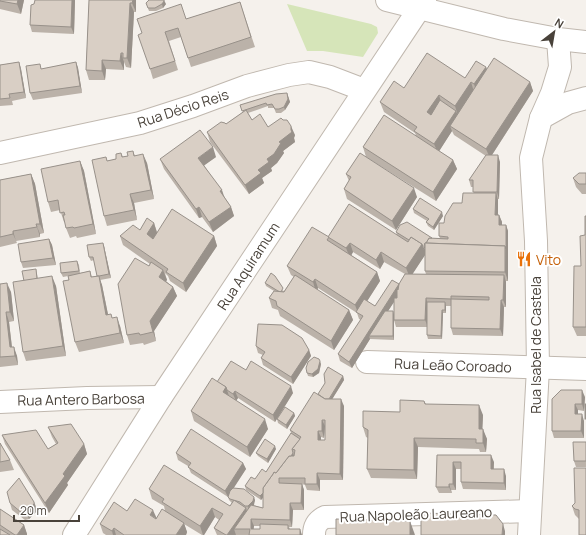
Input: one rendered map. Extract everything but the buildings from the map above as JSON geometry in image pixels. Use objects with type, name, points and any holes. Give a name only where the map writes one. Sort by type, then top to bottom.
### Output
[{"type":"street","points":[[387,0],[422,4],[504,29],[558,39],[586,42]]},
{"type":"street","name":"Rua Aquiramum","points":[[74,535],[161,398],[422,4]]},
{"type":"street","name":"Rua Isabel de Castela","points":[[529,535],[538,368],[536,242],[531,158],[541,118],[552,93],[560,67],[558,39]]},
{"type":"street","name":"Rua Décio Reis","points":[[0,153],[140,123],[193,106],[247,86],[288,75],[309,72],[330,77],[364,90]]},
{"type":"street","points":[[541,118],[568,103],[586,98]]},
{"type":"street","name":"Rua Leão Coroado","points":[[367,362],[586,370]]},
{"type":"street","name":"Rua Antero Barbosa","points":[[0,402],[87,398],[161,398]]},
{"type":"street","name":"Rua Napoleão Laureano","points":[[314,535],[316,524],[319,520],[325,517],[530,511]]},
{"type":"green space","points":[[287,4],[371,24],[377,27],[378,33],[363,57],[323,51],[307,51]]},
{"type":"place","name":"Vito","points":[[524,259]]}]
